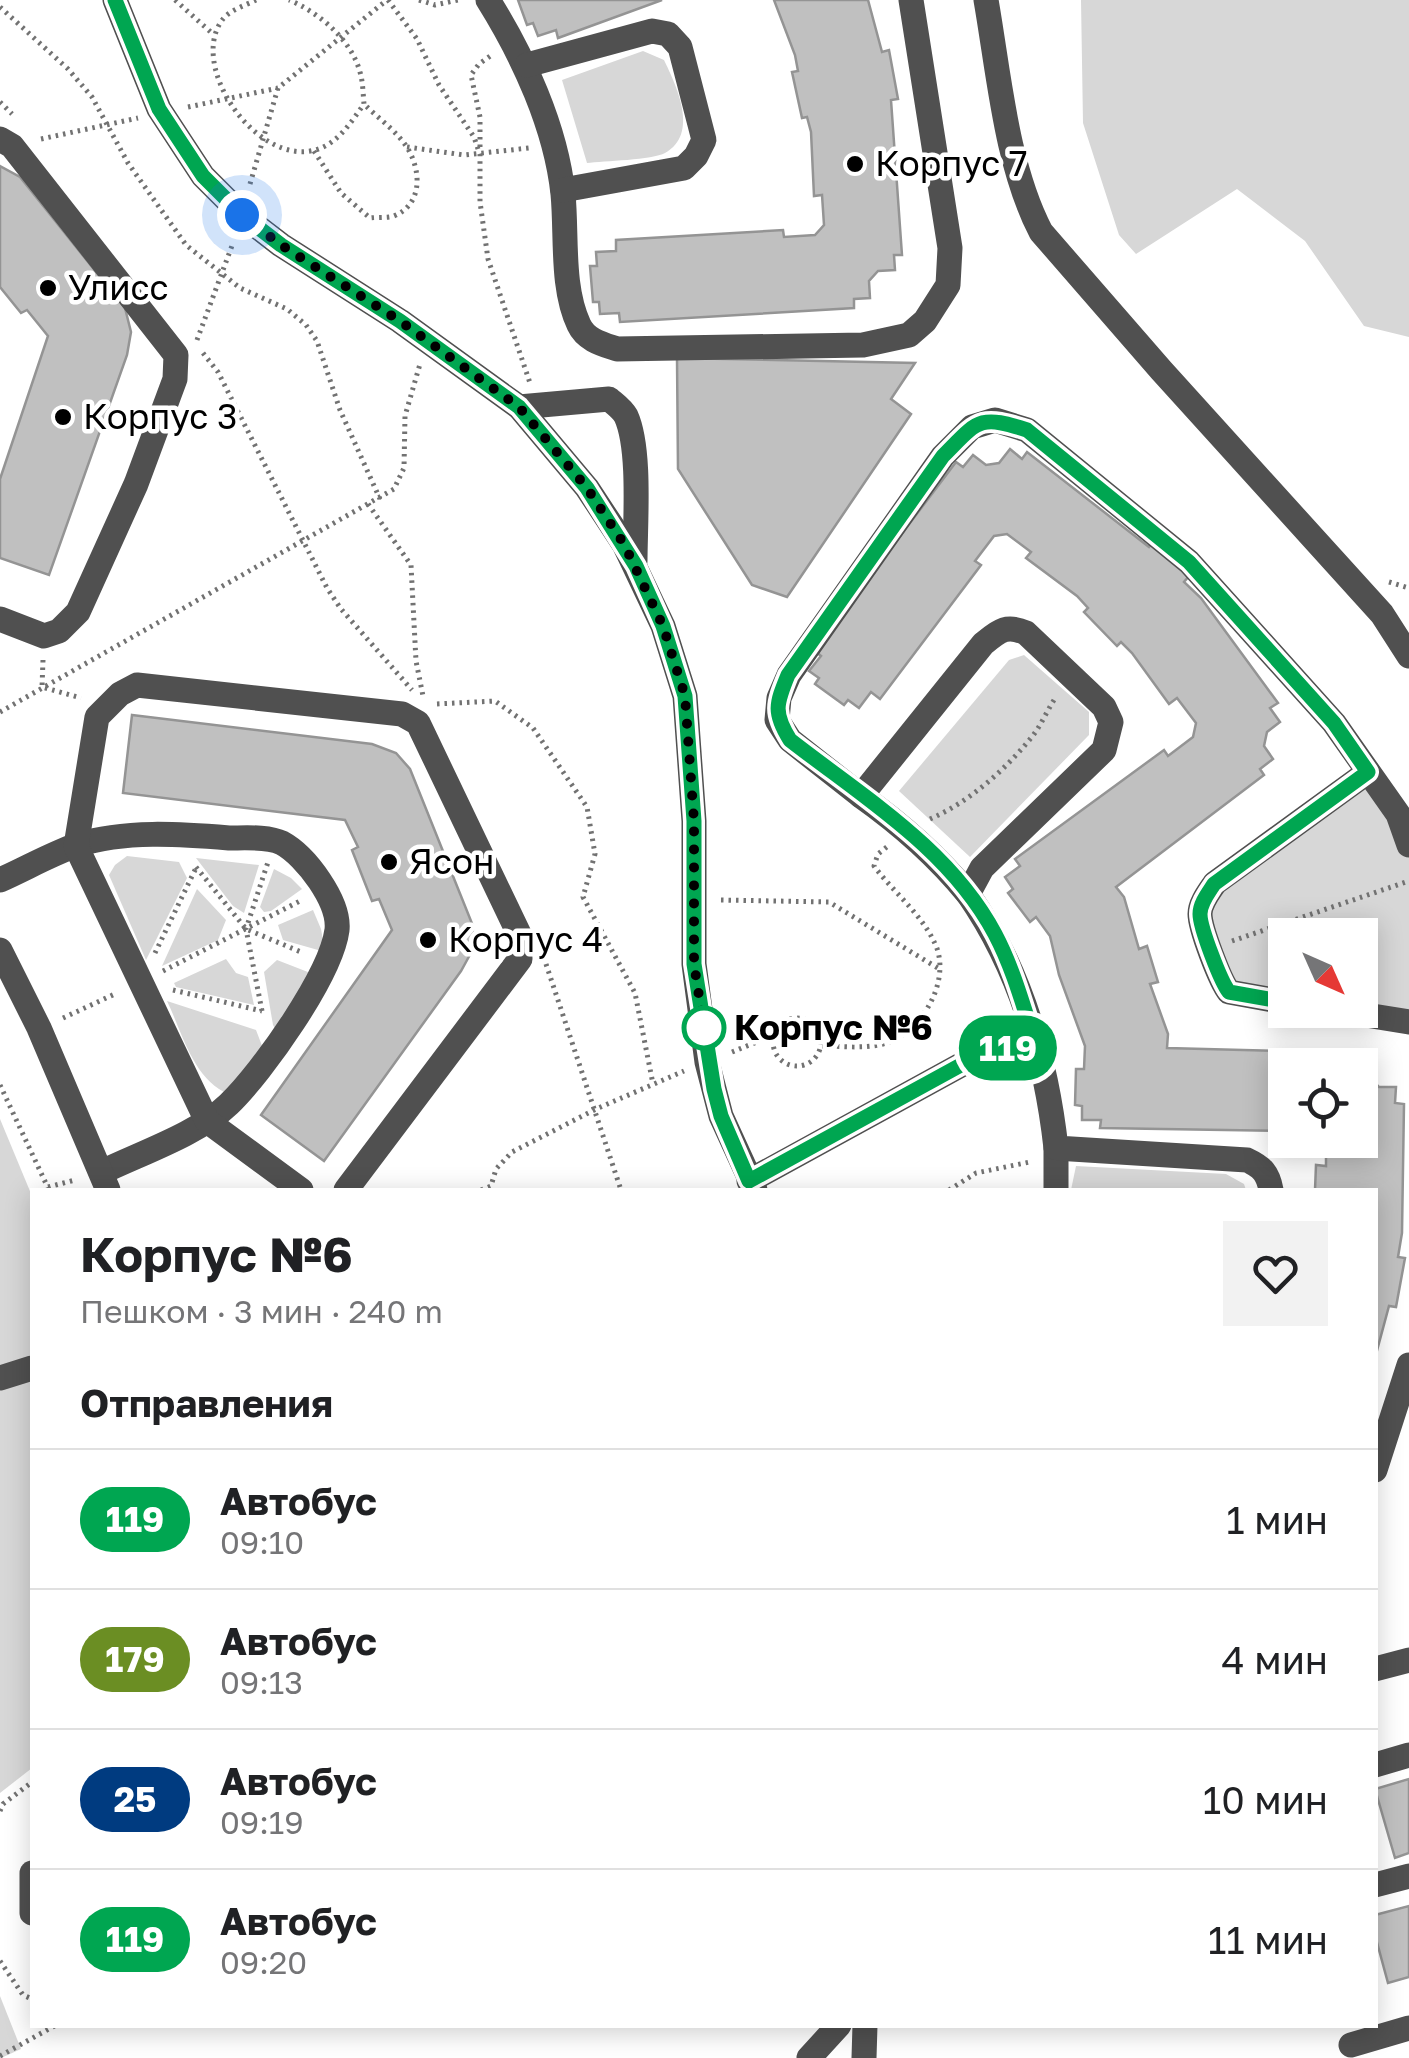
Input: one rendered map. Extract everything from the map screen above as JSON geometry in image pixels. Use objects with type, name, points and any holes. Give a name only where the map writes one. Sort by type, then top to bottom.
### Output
[{"type":"street","points":[[115,0],[159,109],[203,176],[242,215],[281,245],[529,405],[636,566],[663,626],[685,696],[694,821],[694,964],[707,1062],[721,1116],[752,1186],[970,1059],[1035,1042]]},
{"type":"street","points":[[488,0],[526,65],[552,145],[563,190],[573,306],[581,331],[596,343],[616,348],[863,346],[909,335],[936,306],[948,286],[950,248],[911,0]]},
{"type":"street","points":[[986,0],[1018,175],[1041,232],[1160,370],[1382,614],[1409,656]]},
{"type":"street","points":[[526,65],[652,31],[668,34],[680,47],[704,140],[696,156],[684,168],[563,190]]},
{"type":"street","points":[[0,139],[12,146],[176,355],[176,379],[136,484],[78,612],[59,631],[44,636],[0,619]]},
{"type":"street","points":[[529,405],[610,399],[624,411],[635,474],[636,566]]},
{"type":"street","points":[[1056,1188],[1050,1097],[1001,946],[943,863],[907,829],[790,740],[777,720],[779,698],[788,675],[943,456],[972,427],[995,420],[1027,430],[1189,562],[1334,723],[1398,814],[1409,845]]},
{"type":"street","points":[[861,796],[983,644],[1001,629],[1026,633],[1104,707],[1112,722],[1111,734],[1104,750],[982,868],[968,894]]},
{"type":"street","points":[[298,1188],[207,1121],[76,846],[97,716],[137,684],[402,714],[418,723],[519,934],[520,959],[348,1188]]},
{"type":"street","points":[[1268,999],[1229,992],[1220,981],[1200,914],[1214,884],[1368,772]]},
{"type":"street","points":[[0,880],[76,846],[168,834],[275,840],[309,863],[324,888],[338,926],[327,963],[271,1055],[228,1104],[207,1121],[105,1181],[40,1028],[0,950]]},
{"type":"street","points":[[1378,1017],[1409,1022]]},
{"type":"street","points":[[1056,1153],[1248,1160],[1261,1166],[1271,1188]]},
{"type":"street","points":[[1378,1461],[1409,1365]]},
{"type":"street","points":[[0,1378],[30,1369]]},
{"type":"street","points":[[1378,1668],[1409,1660]]},
{"type":"street","points":[[1378,1763],[1409,1755]]},
{"type":"street","points":[[1378,1884],[1409,1876]]},
{"type":"street","points":[[809,2058],[836,2028]]},
{"type":"street","points":[[864,2028],[864,2058]]},
{"type":"street","points":[[1351,2043],[1409,2028]]},
{"type":"path","points":[[175,0],[214,36]]},
{"type":"path","points":[[256,0],[224,17],[214,36],[214,65],[240,119],[263,140],[291,149],[314,150],[344,133],[364,104]]},
{"type":"path","points":[[289,0],[314,10],[340,37],[360,70],[364,104],[407,147],[419,174],[416,193],[394,216],[370,218],[341,192],[314,150]]},
{"type":"path","points":[[196,343],[223,276],[278,88],[388,0],[417,39],[439,85],[474,137],[480,155]]},
{"type":"path","points":[[419,0],[436,4],[458,0]]},
{"type":"path","points":[[0,6],[68,69],[92,97],[128,163],[186,245],[223,276],[287,309],[306,325],[317,341],[340,410],[380,499]]},
{"type":"path","points":[[513,41],[479,64],[472,75],[480,116],[480,202],[488,260],[529,381],[529,405]]},
{"type":"path","points":[[0,102],[12,115]]},
{"type":"path","points":[[38,140],[50,155]]},
{"type":"path","points":[[407,147],[480,155],[552,145]]},
{"type":"path","points":[[184,328],[218,372],[341,609],[425,705]]},
{"type":"path","points":[[0,712],[302,539],[380,499],[401,479],[405,416],[427,341]]},
{"type":"path","points":[[368,504],[411,565],[416,661],[425,705]]},
{"type":"path","points":[[42,688],[44,636]]},
{"type":"path","points":[[822,1046],[887,1044],[910,1030],[931,1003],[942,970],[937,947],[923,923],[874,866],[878,854],[907,829],[953,809],[991,780],[1032,737],[1060,691],[1076,681]]},
{"type":"path","points":[[42,688],[108,705]]},
{"type":"path","points":[[425,705],[494,701],[532,728],[587,807],[595,854],[583,897],[636,993],[653,1084]]},
{"type":"path","points":[[168,834],[246,928],[327,963]]},
{"type":"path","points":[[271,1055],[246,928],[275,840]]},
{"type":"path","points":[[140,982],[196,868]]},
{"type":"path","points":[[1211,948],[1409,881]]},
{"type":"path","points":[[40,1028],[324,888]]},
{"type":"path","points":[[693,900],[829,902],[942,970]]},
{"type":"path","points":[[545,962],[620,1188]]},
{"type":"path","points":[[140,982],[262,1011]]},
{"type":"path","points":[[494,1188],[496,1169],[512,1152],[596,1109],[774,1035],[784,1022],[807,1019],[819,1030],[822,1046],[808,1064],[792,1066],[774,1051],[774,1035]]},
{"type":"path","points":[[0,1085],[48,1188]]},
{"type":"path","points":[[952,1188],[976,1172],[1056,1153]]},
{"type":"path","points":[[1,1807],[30,1784]]},
{"type":"path","points":[[0,1961],[23,1995],[30,1998]]},
{"type":"path","points":[[0,2056],[51,2028]]},
{"type":"shaded area","points":[[1081,0],[1409,0],[1409,337],[1364,326],[1305,241],[1237,189],[1136,254],[1119,235],[1083,123]]},
{"type":"shaded area","points":[[643,51],[664,60],[669,70],[682,109],[681,134],[675,145],[659,155],[587,163],[562,80]]},
{"type":"shaded area","points":[[1024,655],[1089,712],[1089,735],[970,857],[899,791],[1009,660]]},
{"type":"shaded area","points":[[1368,772],[1409,845],[1409,1022],[1378,1014],[1378,918],[1268,918],[1268,999],[1244,995],[1200,914],[1215,883]]},
{"type":"shaded area","points":[[127,856],[179,862],[187,878],[146,960],[109,875]]},
{"type":"shaded area","points":[[196,858],[259,865],[244,913],[233,906]]},
{"type":"shaded area","points":[[274,869],[302,889],[264,912],[260,907]]},
{"type":"shaded area","points":[[197,889],[226,920],[218,940],[162,966]]},
{"type":"shaded area","points":[[313,910],[325,952],[283,940],[278,925]]},
{"type":"shaded area","points":[[226,959],[236,973],[248,977],[254,1005],[176,987],[174,983]]},
{"type":"shaded area","points":[[277,960],[313,974],[278,1034],[264,972]]},
{"type":"shaded area","points":[[167,1001],[256,1030],[264,1051],[224,1092],[196,1064]]},
{"type":"shaded area","points":[[0,1119],[30,1191],[30,1770],[0,1793]]},
{"type":"shaded area","points":[[1076,1166],[1226,1174],[1245,1188],[1071,1188]]},
{"type":"shaded area","points":[[0,1996],[21,2049],[1,2058],[0,2058]]},
{"type":"building","points":[[518,0],[662,0],[558,38],[556,30],[538,36],[533,23],[527,25]]},
{"type":"building","name":"Корпус 7","points":[[774,0],[868,0],[882,52],[889,50],[898,99],[891,100],[902,255],[894,255],[895,270],[878,271],[869,281],[870,298],[854,299],[854,308],[620,322],[619,313],[600,314],[599,302],[593,302],[590,266],[597,266],[596,252],[616,251],[616,240],[783,230],[784,237],[815,235],[824,225],[822,195],[814,196],[811,132],[807,117],[802,118],[792,72],[798,71],[795,55]]},
{"type":"building","name":"Корпус 3","points":[[0,166],[20,177],[125,308],[131,332],[127,355],[49,575],[0,558],[0,479],[48,336],[27,310],[21,313],[0,287]]},
{"type":"building","points":[[677,358],[915,363],[891,399],[911,414],[787,597],[752,585],[678,469]]},
{"type":"building","points":[[1010,449],[1022,459],[1027,452],[1149,547],[1153,542],[1189,576],[1184,582],[1201,598],[1278,703],[1270,708],[1280,722],[1267,732],[1264,746],[1273,759],[1260,769],[1264,775],[1116,887],[1124,897],[1139,949],[1147,946],[1158,982],[1150,984],[1168,1034],[1167,1048],[1268,1051],[1268,1131],[1100,1128],[1101,1120],[1082,1120],[1082,1106],[1075,1105],[1076,1069],[1084,1069],[1085,1046],[1059,975],[1050,936],[1036,917],[1030,922],[1008,893],[1013,889],[1005,877],[1020,866],[1015,859],[1164,750],[1168,756],[1193,737],[1196,723],[1177,698],[1169,704],[1132,653],[1121,642],[1117,646],[1084,612],[1088,608],[1077,596],[1026,558],[1031,552],[1007,534],[994,536],[975,561],[981,565],[880,699],[871,692],[859,708],[848,700],[844,705],[815,684],[819,678],[809,671],[821,656],[814,650],[956,462],[963,467],[973,455],[986,465],[999,463]]},
{"type":"building","name":"Корпус 4","points":[[132,715],[372,744],[396,753],[410,769],[473,926],[472,951],[324,1161],[261,1115],[392,930],[379,899],[372,901],[352,850],[358,847],[345,820],[123,793]]},
{"type":"building","points":[[1378,1086],[1396,1087],[1395,1103],[1404,1104],[1402,1233],[1398,1257],[1405,1258],[1396,1307],[1389,1306],[1378,1347],[1378,1188],[1315,1188],[1316,1165],[1326,1166],[1326,1158],[1378,1158]]},
{"type":"building","points":[[1409,1779],[1409,1853],[1395,1858],[1378,1799],[1378,1788]]},
{"type":"building","points":[[1409,1906],[1409,1977],[1388,1983],[1378,1946],[1378,1914]]},
{"type":"bus line","name":"119","points":[[115,0],[159,109],[203,176],[242,215],[281,245],[400,321],[519,407],[587,488],[636,566],[663,626],[685,696],[694,821],[694,964],[707,1062],[721,1116],[749,1181],[960,1064],[981,1054],[1035,1042],[1014,975],[994,931],[968,894],[907,829],[790,740],[777,720],[779,698],[788,675],[943,456],[972,427],[995,420],[1027,430],[1189,562],[1334,723],[1368,772],[1214,884],[1206,898],[1200,914],[1220,981],[1229,992],[1268,1000]]},
{"type":"place","name":"Корпус 7","points":[[855,164]]},
{"type":"place","name":"Улисс","points":[[48,288]]},
{"type":"place","name":"Корпус 3","points":[[63,417]]},
{"type":"place","name":"Ясон","points":[[389,862]]},
{"type":"place","name":"Корпус 4","points":[[428,940]]},
{"type":"place","name":"Корпус №6","points":[[704,1028]]},
{"type":"route","points":[[242,215],[519,407],[587,488],[624,544],[663,626],[685,696],[694,821],[694,964],[704,1028]]}]
